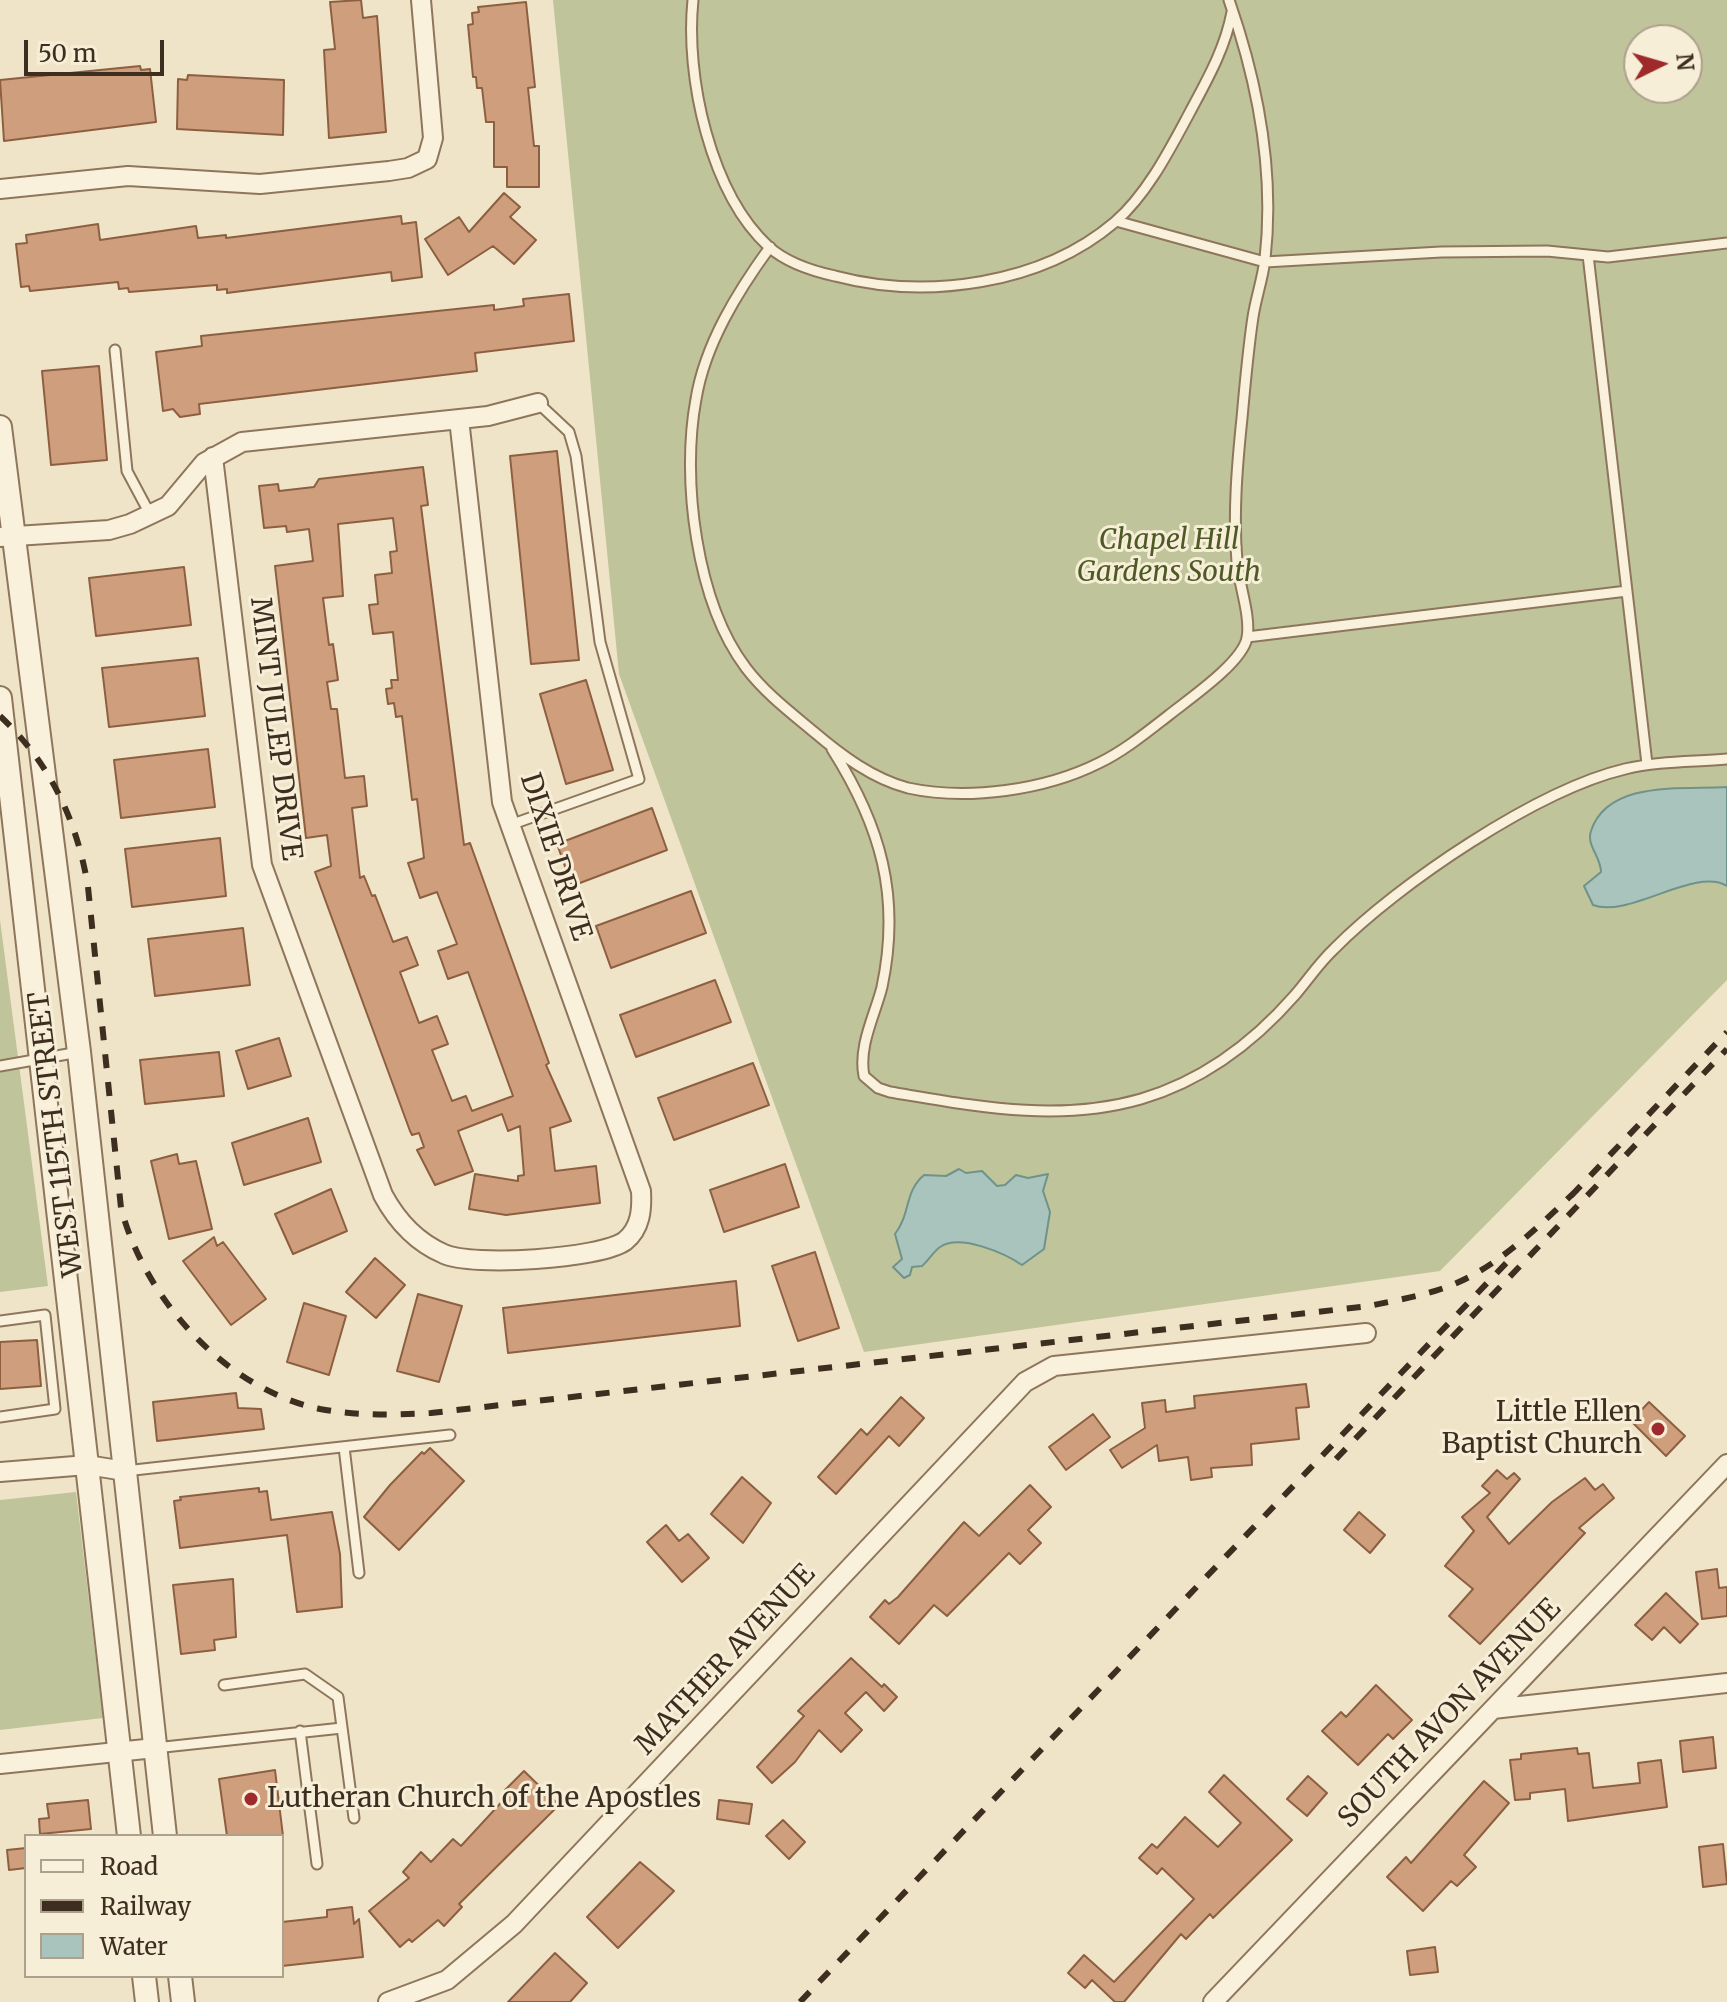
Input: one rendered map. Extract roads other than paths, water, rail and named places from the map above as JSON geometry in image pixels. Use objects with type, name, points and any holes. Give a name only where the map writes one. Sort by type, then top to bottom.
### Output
[{"type":"street","points":[[0,189],[128,176],[260,184],[389,171],[419,164],[427,159],[433,138],[421,0]]},
{"type":"street","points":[[7,537],[109,530],[151,516],[168,506],[194,473],[213,457],[230,446],[253,440],[459,419],[538,403]]},
{"type":"street","name":"DIXIE DRIVE","points":[[459,419],[499,786],[510,825],[638,1179],[642,1204]]},
{"type":"street","name":"WEST 115TH STREET","points":[[0,427],[7,537],[79,1052],[165,1834]]},
{"type":"street","name":"MINT JULEP DRIVE","points":[[213,457],[262,865],[383,1195],[402,1224],[444,1254],[482,1263],[609,1248],[633,1232],[642,1204]]},
{"type":"street","name":"WEST 115TH STREET","points":[[0,698],[129,1834]]},
{"type":"street","name":"MATHER AVENUE","points":[[388,2002],[447,1980],[514,1924],[1025,1382],[1054,1366],[1366,1333]]},
{"type":"street","name":"SOUTH AVON AVENUE","points":[[1213,2002],[1727,1464]]},
{"type":"street","points":[[0,1472],[87,1465],[125,1471]]},
{"type":"street","points":[[1493,1709],[1727,1683]]},
{"type":"street","points":[[0,1764],[155,1748]]},
{"type":"street","points":[[144,1978],[147,2002]]},
{"type":"street","points":[[180,1978],[183,2002]]},
{"type":"lane","points":[[693,0],[692,74],[709,138],[733,198],[770,247],[801,266],[857,282],[903,288],[944,288],[1038,265],[1116,221],[1136,199],[1173,142],[1222,50],[1230,4]]},
{"type":"lane","points":[[770,247],[723,325],[701,376],[695,401],[691,459],[696,530],[717,615],[743,664],[775,700],[830,746],[885,781],[925,790],[968,793],[1057,779],[1103,761],[1155,726],[1223,670],[1240,653],[1247,637],[1237,566],[1236,496],[1253,313],[1265,262],[1265,144],[1260,113],[1230,4]]},
{"type":"lane","points":[[1116,221],[1265,262],[1441,252],[1608,257],[1727,243]]},
{"type":"lane","points":[[1588,255],[1647,764]]},
{"type":"lane","points":[[115,350],[127,471],[151,516]]},
{"type":"lane","points":[[510,825],[639,779],[600,642],[576,456],[569,432],[538,403]]},
{"type":"lane","points":[[1247,637],[1627,591]]},
{"type":"lane","points":[[830,746],[848,774],[871,826],[890,902],[882,986],[863,1056],[864,1076],[878,1088],[890,1092],[1030,1112],[1089,1109],[1127,1102],[1191,1078],[1252,1039],[1333,949],[1410,884],[1569,787],[1647,764],[1727,759]]},
{"type":"lane","points":[[0,1066],[79,1052]]},
{"type":"lane","points":[[0,1321],[45,1315],[55,1409],[0,1417]]},
{"type":"lane","points":[[125,1471],[450,1435]]},
{"type":"lane","points":[[344,1447],[359,1573]]},
{"type":"lane","points":[[224,1685],[305,1674],[338,1697],[354,1818]]},
{"type":"lane","points":[[155,1748],[342,1728]]},
{"type":"lane","points":[[300,1731],[317,1864]]},
{"type":"water","points":[[1727,787],[1727,886],[1698,882],[1624,905],[1593,905],[1584,886],[1601,872],[1590,836],[1600,814],[1630,795],[1670,789]]},
{"type":"water","points":[[959,1169],[966,1173],[982,1171],[997,1186],[1005,1185],[1016,1175],[1028,1178],[1048,1174],[1043,1191],[1050,1212],[1044,1249],[1022,1265],[982,1247],[949,1243],[938,1249],[922,1266],[912,1267],[910,1275],[904,1278],[893,1267],[902,1259],[895,1234],[913,1188],[924,1175],[946,1176]]},
{"type":"railway","points":[[0,716],[33,753],[59,794],[83,862],[121,1208],[133,1242],[169,1306],[222,1361],[252,1382],[285,1398],[320,1409],[348,1413],[431,1413],[1369,1306],[1441,1289],[1479,1271],[1515,1246],[1579,1188]]},
{"type":"railway","points":[[1571,1196],[1727,1032]]},
{"type":"railway","points":[[1336,1459],[1727,1049]]},
{"type":"railway","points":[[800,2002],[1513,1256]]},
{"type":"place","name":"Little Ellen Baptist Church","points":[[1658,1429]]},
{"type":"place","name":"Lutheran Church of the Apostles","points":[[251,1799]]},
{"type":"park label","name":"Chapel Hill Gardens South","points":[[1169,557]]}]
